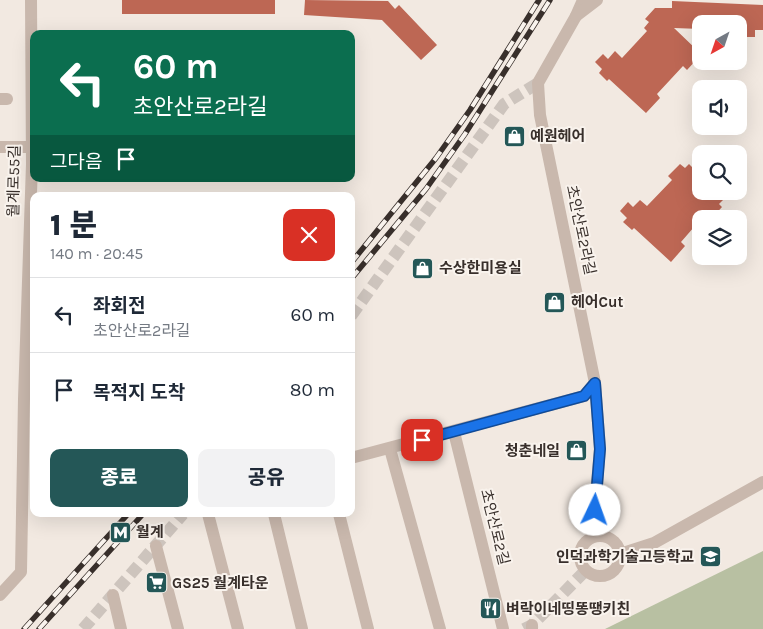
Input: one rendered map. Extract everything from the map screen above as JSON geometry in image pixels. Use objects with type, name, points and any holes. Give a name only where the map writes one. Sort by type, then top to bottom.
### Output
[{"type":"street","name":"월계로55길","points":[[31,0],[31,30]]},
{"type":"street","points":[[576,16],[582,0]]},
{"type":"street","points":[[576,16],[597,0]]},
{"type":"street","name":"초안산로2라길","points":[[576,16],[538,83],[540,115],[595,383],[600,449],[596,493],[596,536]]},
{"type":"street","points":[[0,147],[30,147]]},
{"type":"street","name":"월계로55길","points":[[0,595],[21,572],[30,224]]},
{"type":"street","points":[[355,457],[584,396],[595,383]]},
{"type":"street","name":"초안산로2길","points":[[454,432],[504,629]]},
{"type":"street","points":[[390,448],[440,629]]},
{"type":"street","points":[[620,554],[654,543],[763,482]]},
{"type":"street","points":[[209,517],[238,629]]},
{"type":"street","points":[[275,517],[302,629]]},
{"type":"street","points":[[340,517],[368,629]]},
{"type":"street","points":[[596,536],[605,536],[612,539],[617,544],[620,554],[618,564],[609,574],[602,576],[588,573],[580,561],[580,554],[586,541],[596,536]]},
{"type":"street","points":[[156,546],[178,629]]},
{"type":"street","points":[[113,595],[121,629]]},
{"type":"green space","points":[[763,551],[763,629],[605,629]]},
{"type":"building","points":[[122,0],[275,0],[275,14],[122,14]]},
{"type":"building","points":[[305,0],[388,1],[395,9],[399,5],[437,45],[421,60],[382,20],[304,15]]},
{"type":"building","points":[[672,1],[763,5],[763,30],[755,30],[755,37],[748,37],[748,15],[692,15],[692,29],[674,28],[692,45],[692,65],[687,70],[683,66],[657,94],[660,98],[646,113],[609,79],[607,81],[599,73],[602,69],[595,62],[603,54],[608,59],[615,51],[622,58],[647,31],[644,28],[649,22],[645,19],[655,8],[672,8]]},
{"type":"building","points":[[680,164],[685,168],[689,164],[692,167],[692,200],[723,200],[719,204],[722,207],[719,210],[692,210],[692,229],[681,242],[685,246],[671,262],[634,228],[632,230],[623,222],[627,218],[620,211],[628,202],[633,207],[640,200],[647,206],[672,180],[668,176]]},
{"type":"tunnel","points":[[355,310],[504,104],[538,83]]},
{"type":"tunnel","points":[[83,629],[180,517]]},
{"type":"tunnel","points":[[524,629],[532,625],[586,570]]},
{"type":"railway","points":[[355,258],[436,158],[470,110],[539,0]]},
{"type":"railway","points":[[355,274],[426,189],[465,134],[550,0]]},
{"type":"railway","points":[[24,629],[125,517]]},
{"type":"railway","points":[[39,629],[140,517]]},
{"type":"place","name":"예원헤어","points":[[514,136]]},
{"type":"place","name":"수상한미용실","points":[[423,268]]},
{"type":"place","name":"헤어Cut","points":[[555,302]]},
{"type":"place","name":"청춘네일","points":[[576,451]]},
{"type":"place","name":"월계","points":[[120,532]]},
{"type":"place","name":"인덕과학기술고등학교","points":[[710,557]]},
{"type":"place","name":"GS25 월계타운","points":[[156,583]]},
{"type":"place","name":"벼락이네띵똥땡키친","points":[[490,609]]},
{"type":"route","points":[[422,440],[584,396],[595,383],[600,449],[595,510]]}]
